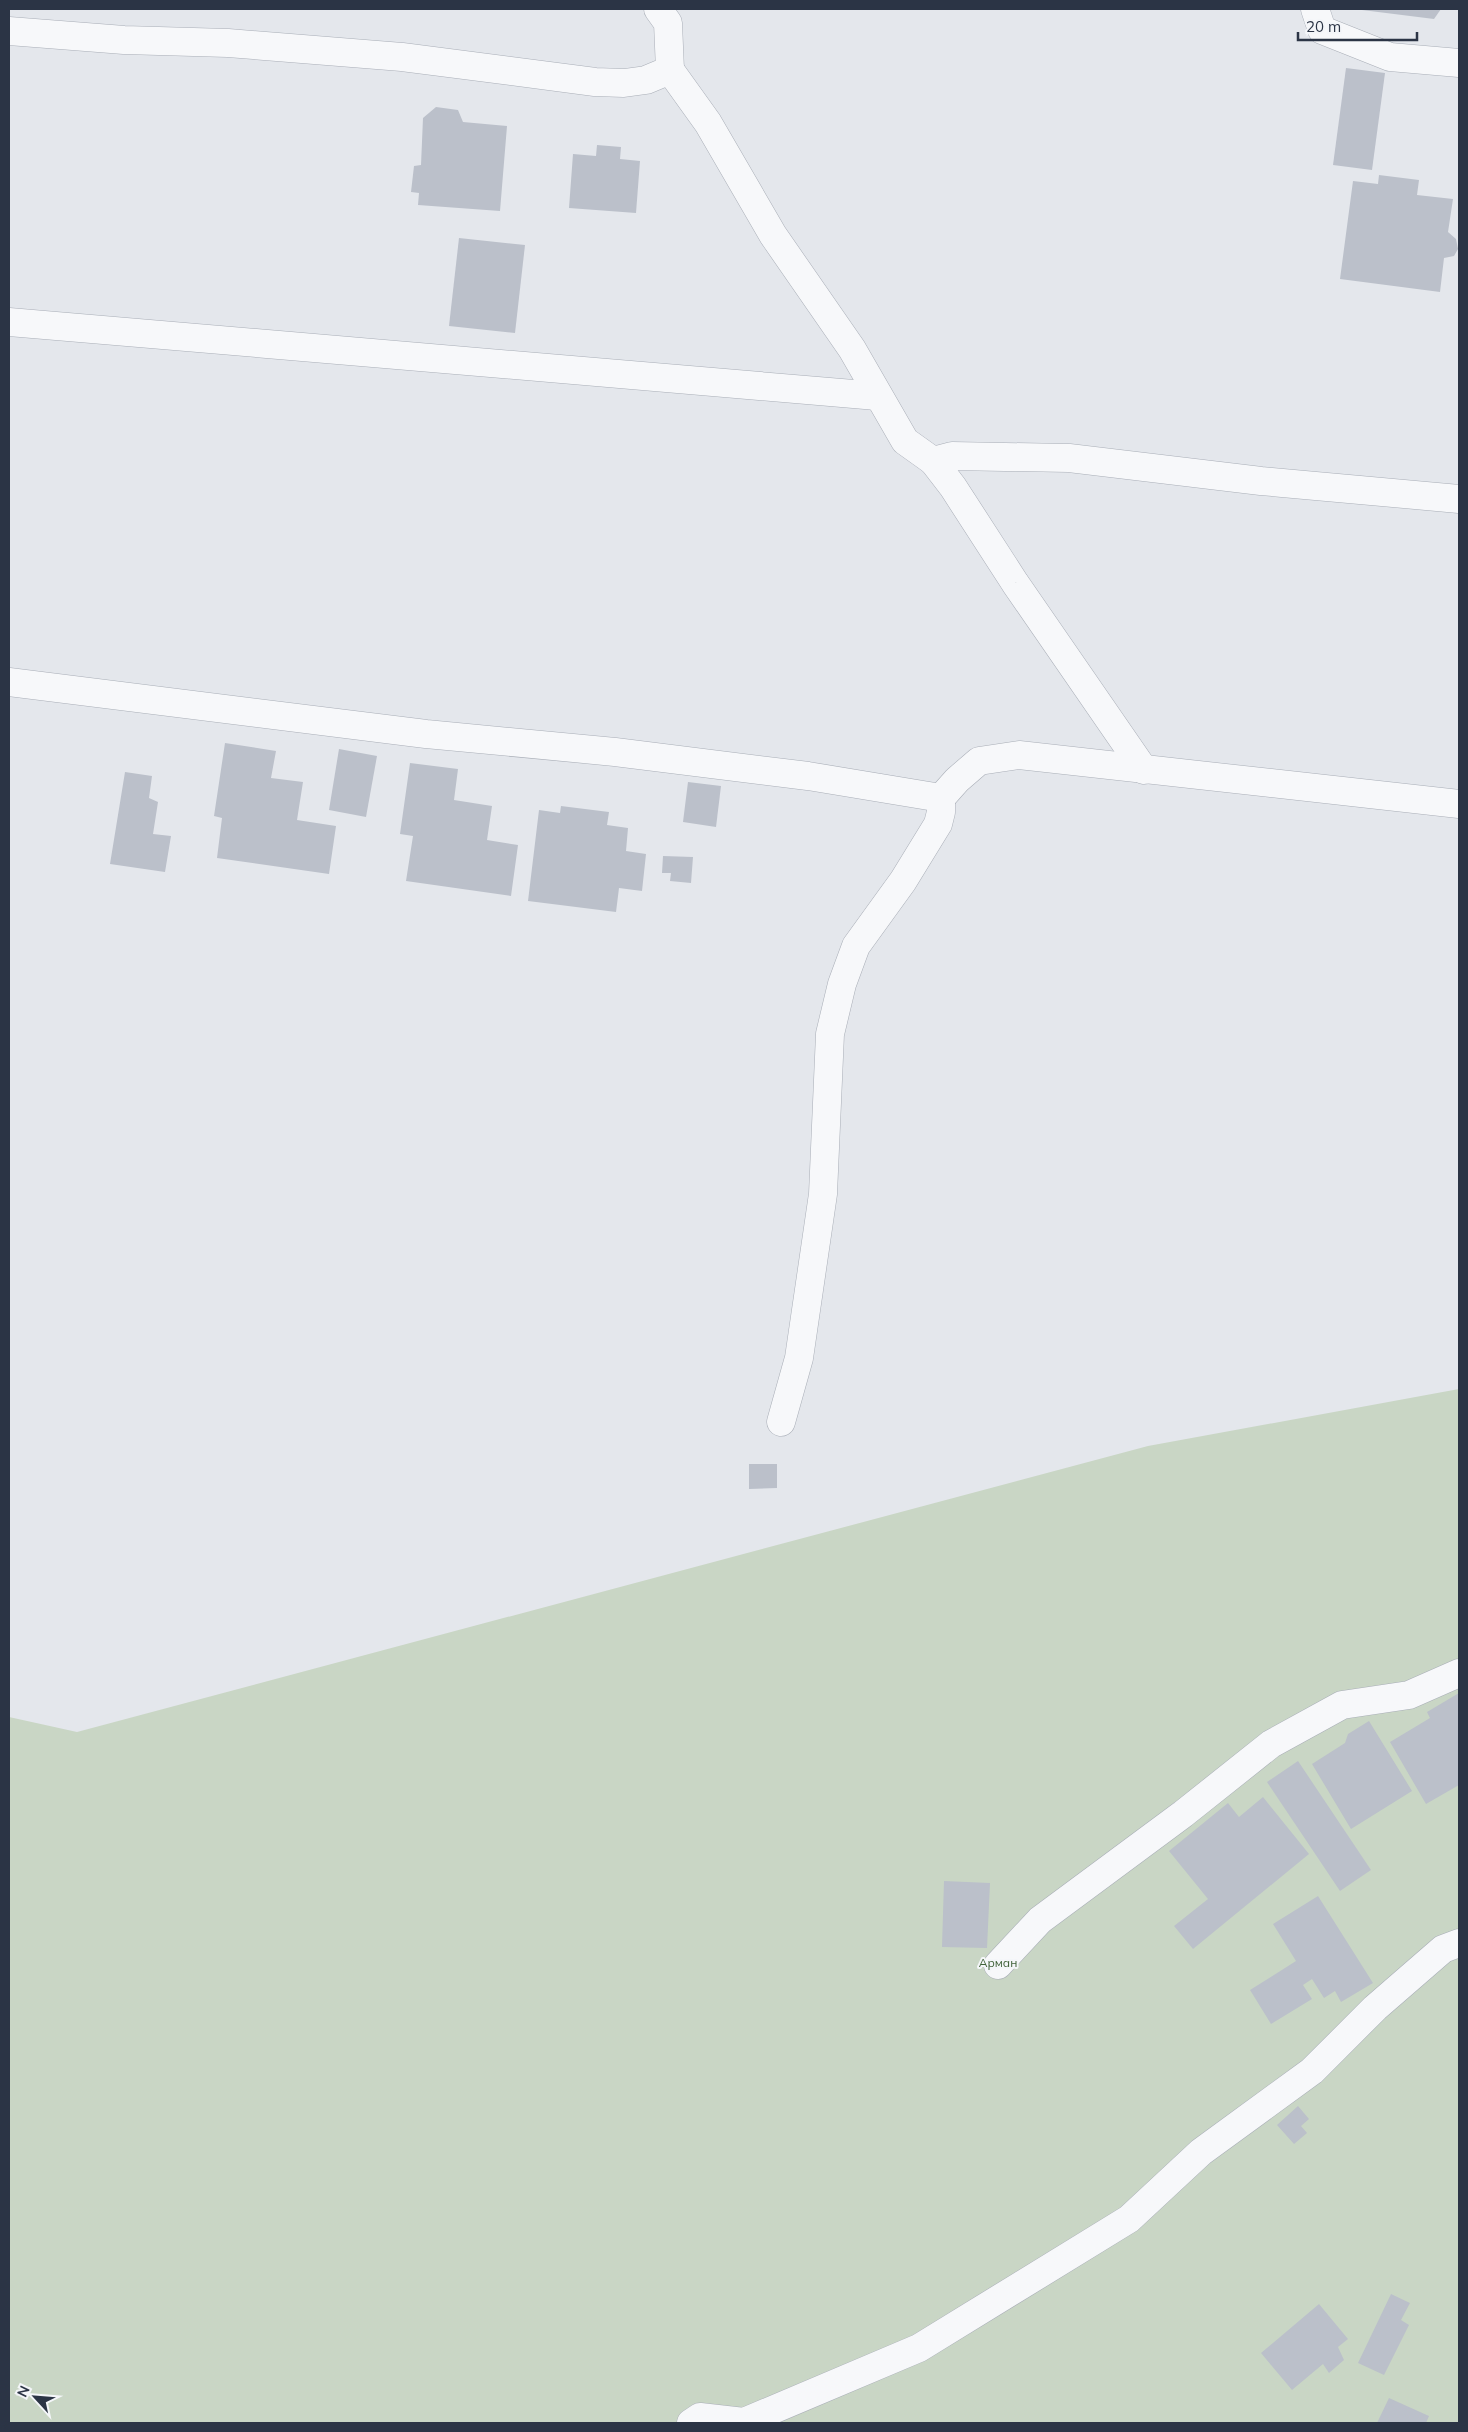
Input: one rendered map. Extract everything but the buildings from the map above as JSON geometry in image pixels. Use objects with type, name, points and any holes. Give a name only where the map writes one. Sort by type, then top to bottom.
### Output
[{"type":"street","points":[[658,9],[668,23],[670,70],[708,123],[773,235],[852,349],[877,396],[905,441],[933,461],[953,487],[1144,770]]},
{"type":"street","points":[[1315,9],[1322,30],[1390,57],[1459,63]]},
{"type":"street","points":[[9,31],[124,40],[228,43],[402,57],[595,82],[624,83],[646,80],[670,70]]},
{"type":"street","points":[[9,322],[877,396]]},
{"type":"street","points":[[933,461],[952,456],[1069,458],[1261,481],[1459,499]]},
{"type":"street","points":[[9,682],[426,734],[616,752],[808,776],[940,798]]},
{"type":"street","points":[[781,1422],[799,1358],[823,1194],[830,1034],[842,984],[856,946],[903,881],[938,824],[941,812],[940,798],[957,780],[979,761],[1018,755],[1459,804]]},
{"type":"street","points":[[998,1965],[1040,1920],[1184,1814],[1271,1744],[1342,1705],[1409,1695],[1459,1673]]},
{"type":"street","points":[[691,2423],[700,2417],[744,2422],[919,2348],[1130,2219],[1201,2152],[1312,2071],[1376,2008],[1443,1949],[1459,1943]]},
{"type":"green space","name":"Арман","points":[[1459,1389],[1459,2423],[9,2423],[9,1717],[77,1732],[1148,1446]]}]
